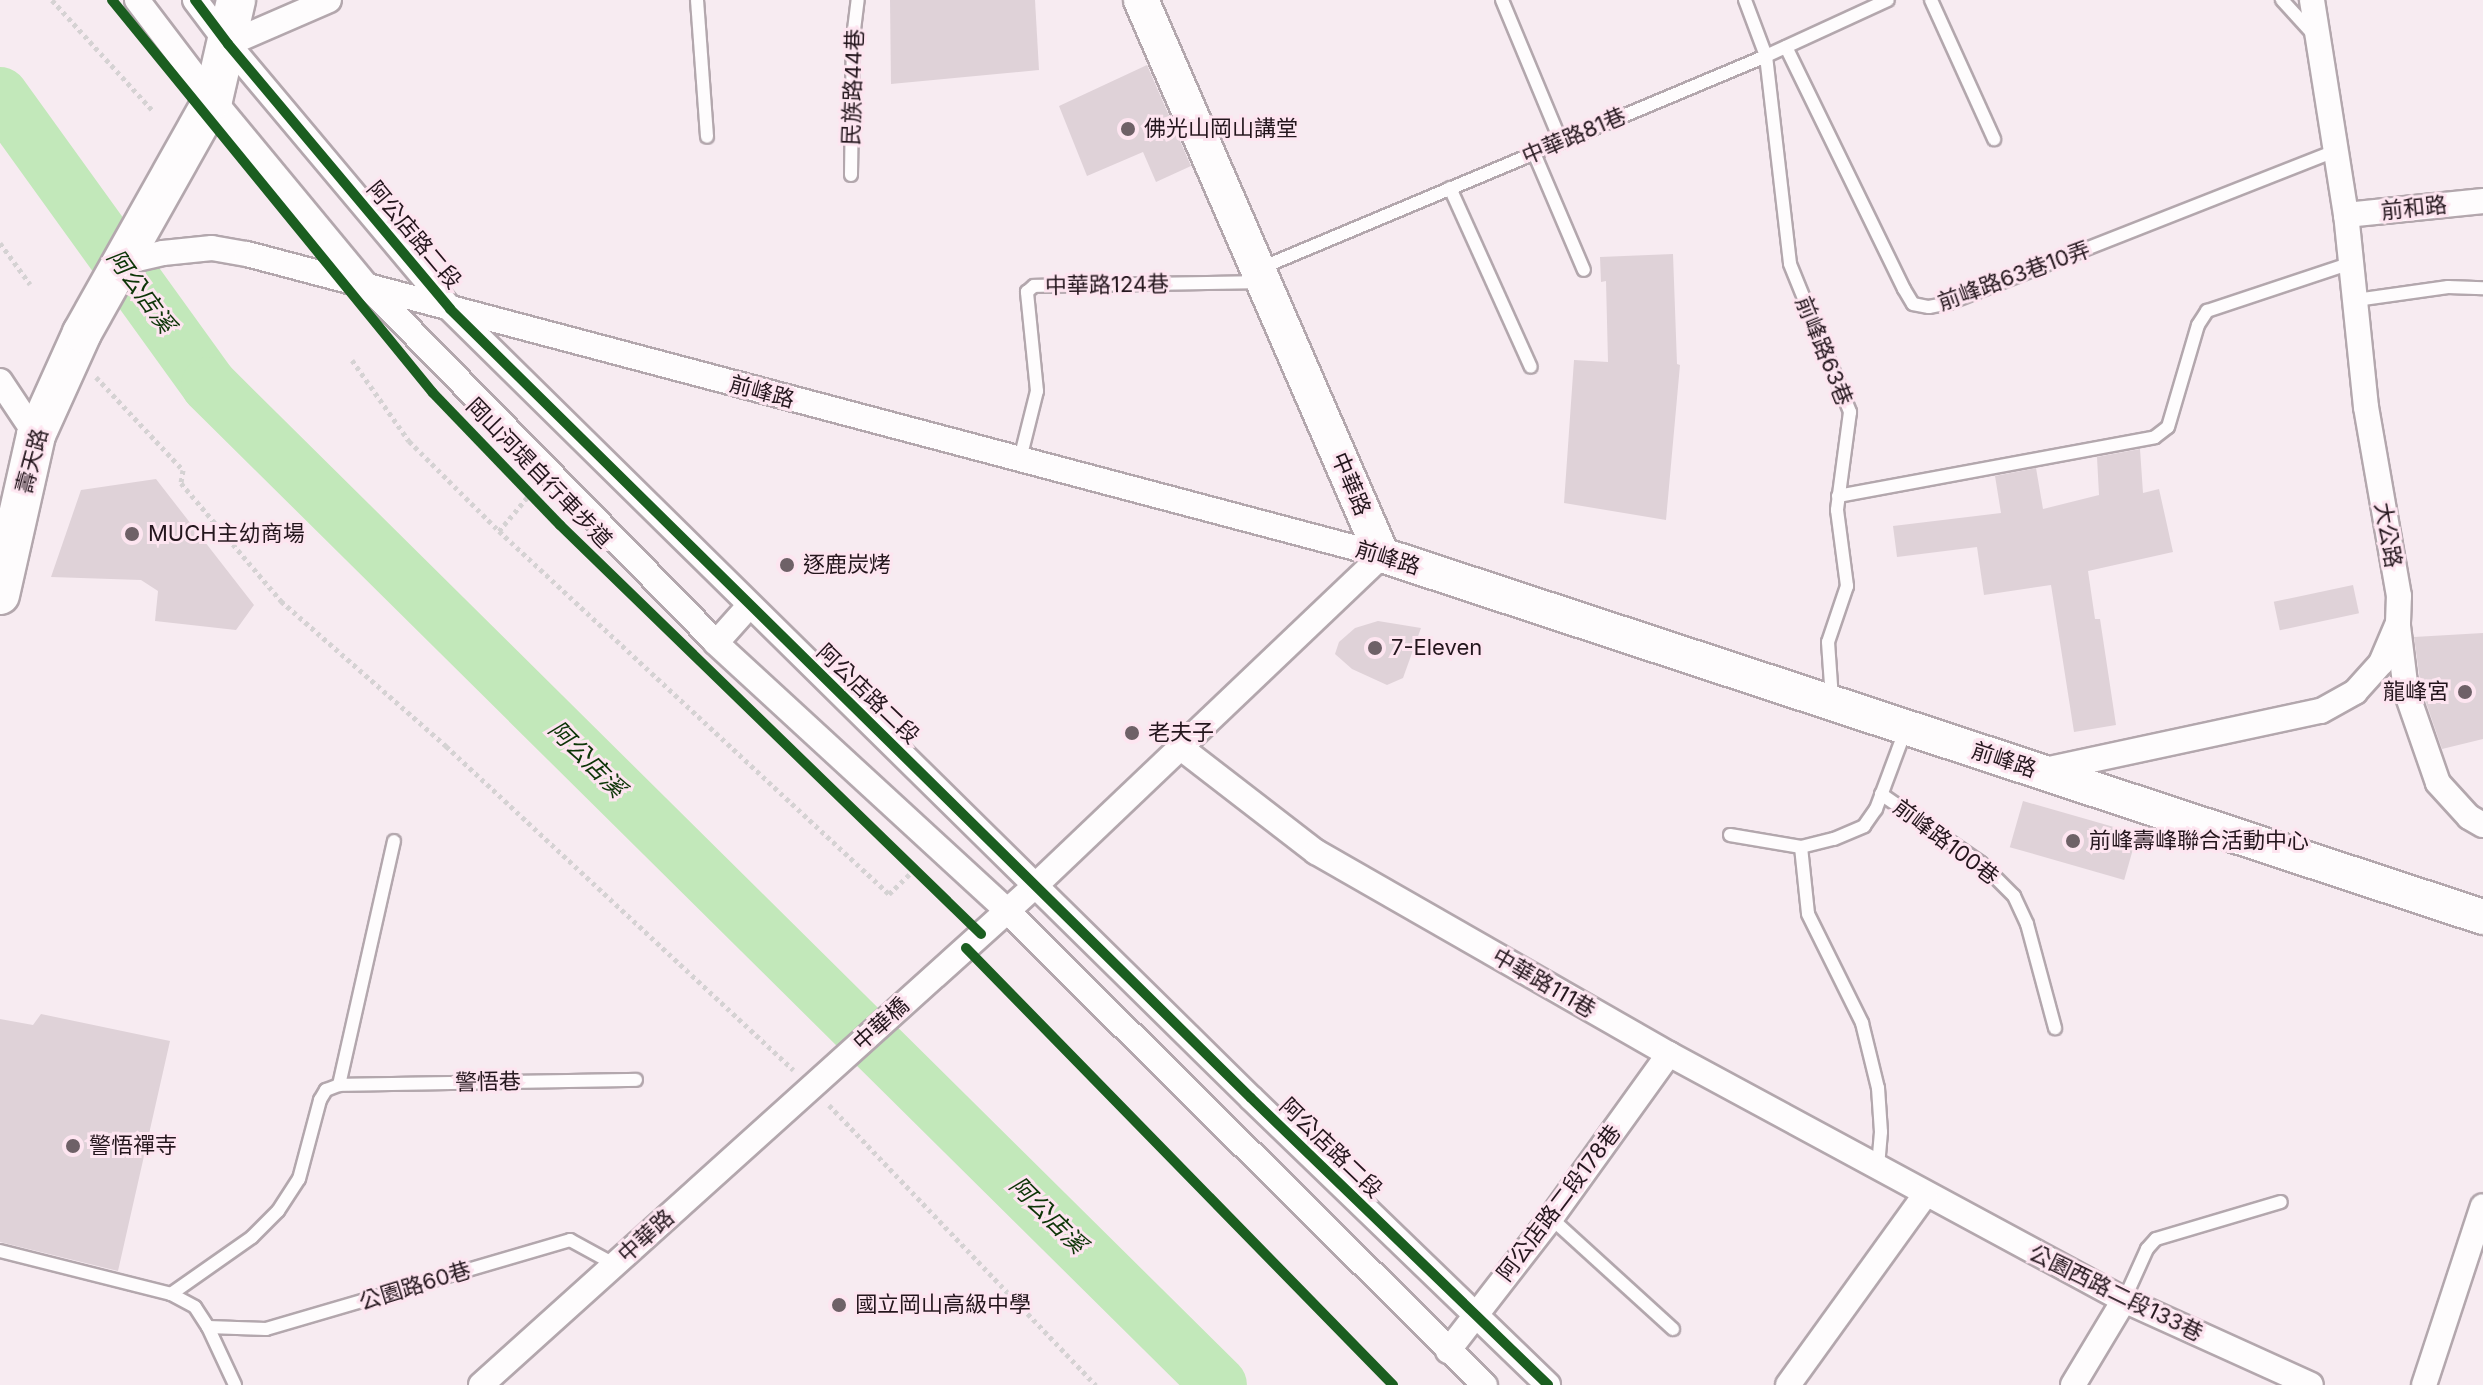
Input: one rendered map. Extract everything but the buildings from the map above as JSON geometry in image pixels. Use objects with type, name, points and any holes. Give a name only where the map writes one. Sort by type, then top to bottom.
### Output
[{"type":"main road","name":"壽天路","points":[[0,595],[36,435],[78,343],[213,100],[236,0]]},
{"type":"main road","name":"中華路","points":[[1141,0],[1382,555]]},
{"type":"main road","name":"前峰路","points":[[1382,555],[2483,917]]},
{"type":"street","points":[[137,0],[213,100],[367,286],[716,643],[1007,911],[1485,1385]]},
{"type":"street","name":"阿公店路二段","points":[[195,0],[228,44],[450,309],[1251,1098],[1548,1385]]},
{"type":"street","points":[[228,44],[329,0]]},
{"type":"street","name":"大公路","points":[[2039,771],[2321,711],[2355,692],[2381,663],[2398,623],[2399,596],[2366,407],[2346,215],[2312,0]]},
{"type":"street","name":"前和路","points":[[2346,215],[2483,201]]},
{"type":"street","name":"前峰路","points":[[124,262],[163,253],[212,248],[276,262],[1382,555]]},
{"type":"street","points":[[0,381],[36,435]]},
{"type":"street","points":[[0,418],[36,435]]},
{"type":"street","points":[[1007,911],[1382,555]]},
{"type":"street","points":[[716,643],[749,606]]},
{"type":"street","points":[[2398,623],[2406,691],[2438,783],[2469,817],[2483,825]]},
{"type":"street","name":"中華路111巷","points":[[1180,747],[1316,852],[1669,1054],[1925,1195]]},
{"type":"street","name":"中華橋","points":[[812,1086],[1007,911]]},
{"type":"street","name":"阿公店路二段178巷","points":[[1448,1351],[1551,1218],[1669,1054]]},
{"type":"street","name":"中華路","points":[[481,1385],[812,1086]]},
{"type":"street","points":[[1225,1126],[1251,1098]]},
{"type":"street","points":[[1788,1385],[1925,1195]]},
{"type":"street","name":"公園西路二段133巷","points":[[1925,1195],[2124,1300],[2311,1385]]},
{"type":"street","points":[[2424,1385],[2483,1206]]},
{"type":"street","points":[[2073,1385],[2124,1300]]},
{"type":"lane","points":[[697,0],[707,137]]},
{"type":"lane","name":"民族路44巷","points":[[851,175],[853,38],[858,0]]},
{"type":"lane","points":[[1502,0],[1561,142]]},
{"type":"lane","name":"前峰路63巷","points":[[1745,0],[1766,56],[1790,264],[1850,412],[1837,510],[1847,586],[1828,642],[1832,703]]},
{"type":"lane","name":"中華路81巷","points":[[1261,276],[1450,188],[1766,56],[1888,0]]},
{"type":"lane","points":[[1931,0],[1994,139]]},
{"type":"lane","points":[[2282,0],[2320,42]]},
{"type":"lane","name":"前峰路63巷10弄","points":[[1786,47],[1904,289],[1913,304],[1929,307],[1949,303],[2337,150]]},
{"type":"lane","points":[[1534,153],[1584,270]]},
{"type":"lane","points":[[1450,188],[1531,367]]},
{"type":"lane","points":[[1838,496],[2155,437],[2168,427],[2198,325],[2207,311],[2351,263]]},
{"type":"lane","name":"中華路124巷","points":[[1020,459],[1037,391],[1027,292],[1034,286],[1261,276]]},
{"type":"lane","points":[[2356,300],[2448,287],[2483,288]]},
{"type":"lane","points":[[1730,835],[1801,847],[1834,839],[1864,826],[1881,794],[1906,728]]},
{"type":"lane","name":"前峰路100巷","points":[[1881,794],[1981,863],[2014,896],[2027,924],[2055,1028]]},
{"type":"lane","points":[[171,1294],[252,1237],[278,1211],[299,1179],[320,1100],[326,1090],[339,1085],[394,841]]},
{"type":"lane","points":[[1801,847],[1808,914],[1862,1023],[1878,1088],[1881,1132],[1878,1168]]},
{"type":"lane","name":"警悟巷","points":[[339,1085],[636,1080]]},
{"type":"lane","points":[[2124,1300],[2147,1249],[2156,1239],[2281,1202]]},
{"type":"lane","points":[[1551,1218],[1673,1329]]},
{"type":"lane","name":"公園路60巷","points":[[208,1327],[266,1329],[570,1240],[614,1264]]},
{"type":"lane","points":[[0,1251],[171,1294],[195,1307],[208,1327],[235,1385]]},
{"type":"path","points":[[54,1],[154,112]]},
{"type":"path","points":[[0,243],[30,284]]},
{"type":"path","points":[[78,343],[183,470],[181,483],[281,601],[446,746],[812,1086],[1096,1385]]},
{"type":"path","points":[[352,360],[409,441],[499,531],[889,894],[914,870]]},
{"type":"path","points":[[499,531],[530,494]]},
{"type":"path","points":[[903,860],[925,881]]},
{"type":"waterway","name":"阿公店溪","points":[[0,95],[209,385],[1219,1385]]},
{"type":"cycle path","name":"岡山河堤自行車步道","points":[[112,0],[433,393],[560,525],[981,934]]},
{"type":"cycle path","points":[[195,0],[228,44],[450,309],[1251,1098],[1548,1385]]},
{"type":"cycle path","points":[[966,948],[1393,1385]]},
{"type":"place","name":"佛光山岡山講堂","points":[[1128,129]]},
{"type":"place","name":"MUCH主幼商場","points":[[132,534]]},
{"type":"place","name":"逐鹿炭烤","points":[[787,565]]},
{"type":"place","name":"7-Eleven","points":[[1375,648]]},
{"type":"place","name":"龍峰宮","points":[[2465,692]]},
{"type":"place","name":"老夫子","points":[[1132,733]]},
{"type":"place","name":"前峰壽峰聯合活動中心","points":[[2073,841]]},
{"type":"place","name":"警悟禪寺","points":[[73,1146]]},
{"type":"place","name":"國立岡山高級中學","points":[[839,1305]]}]
